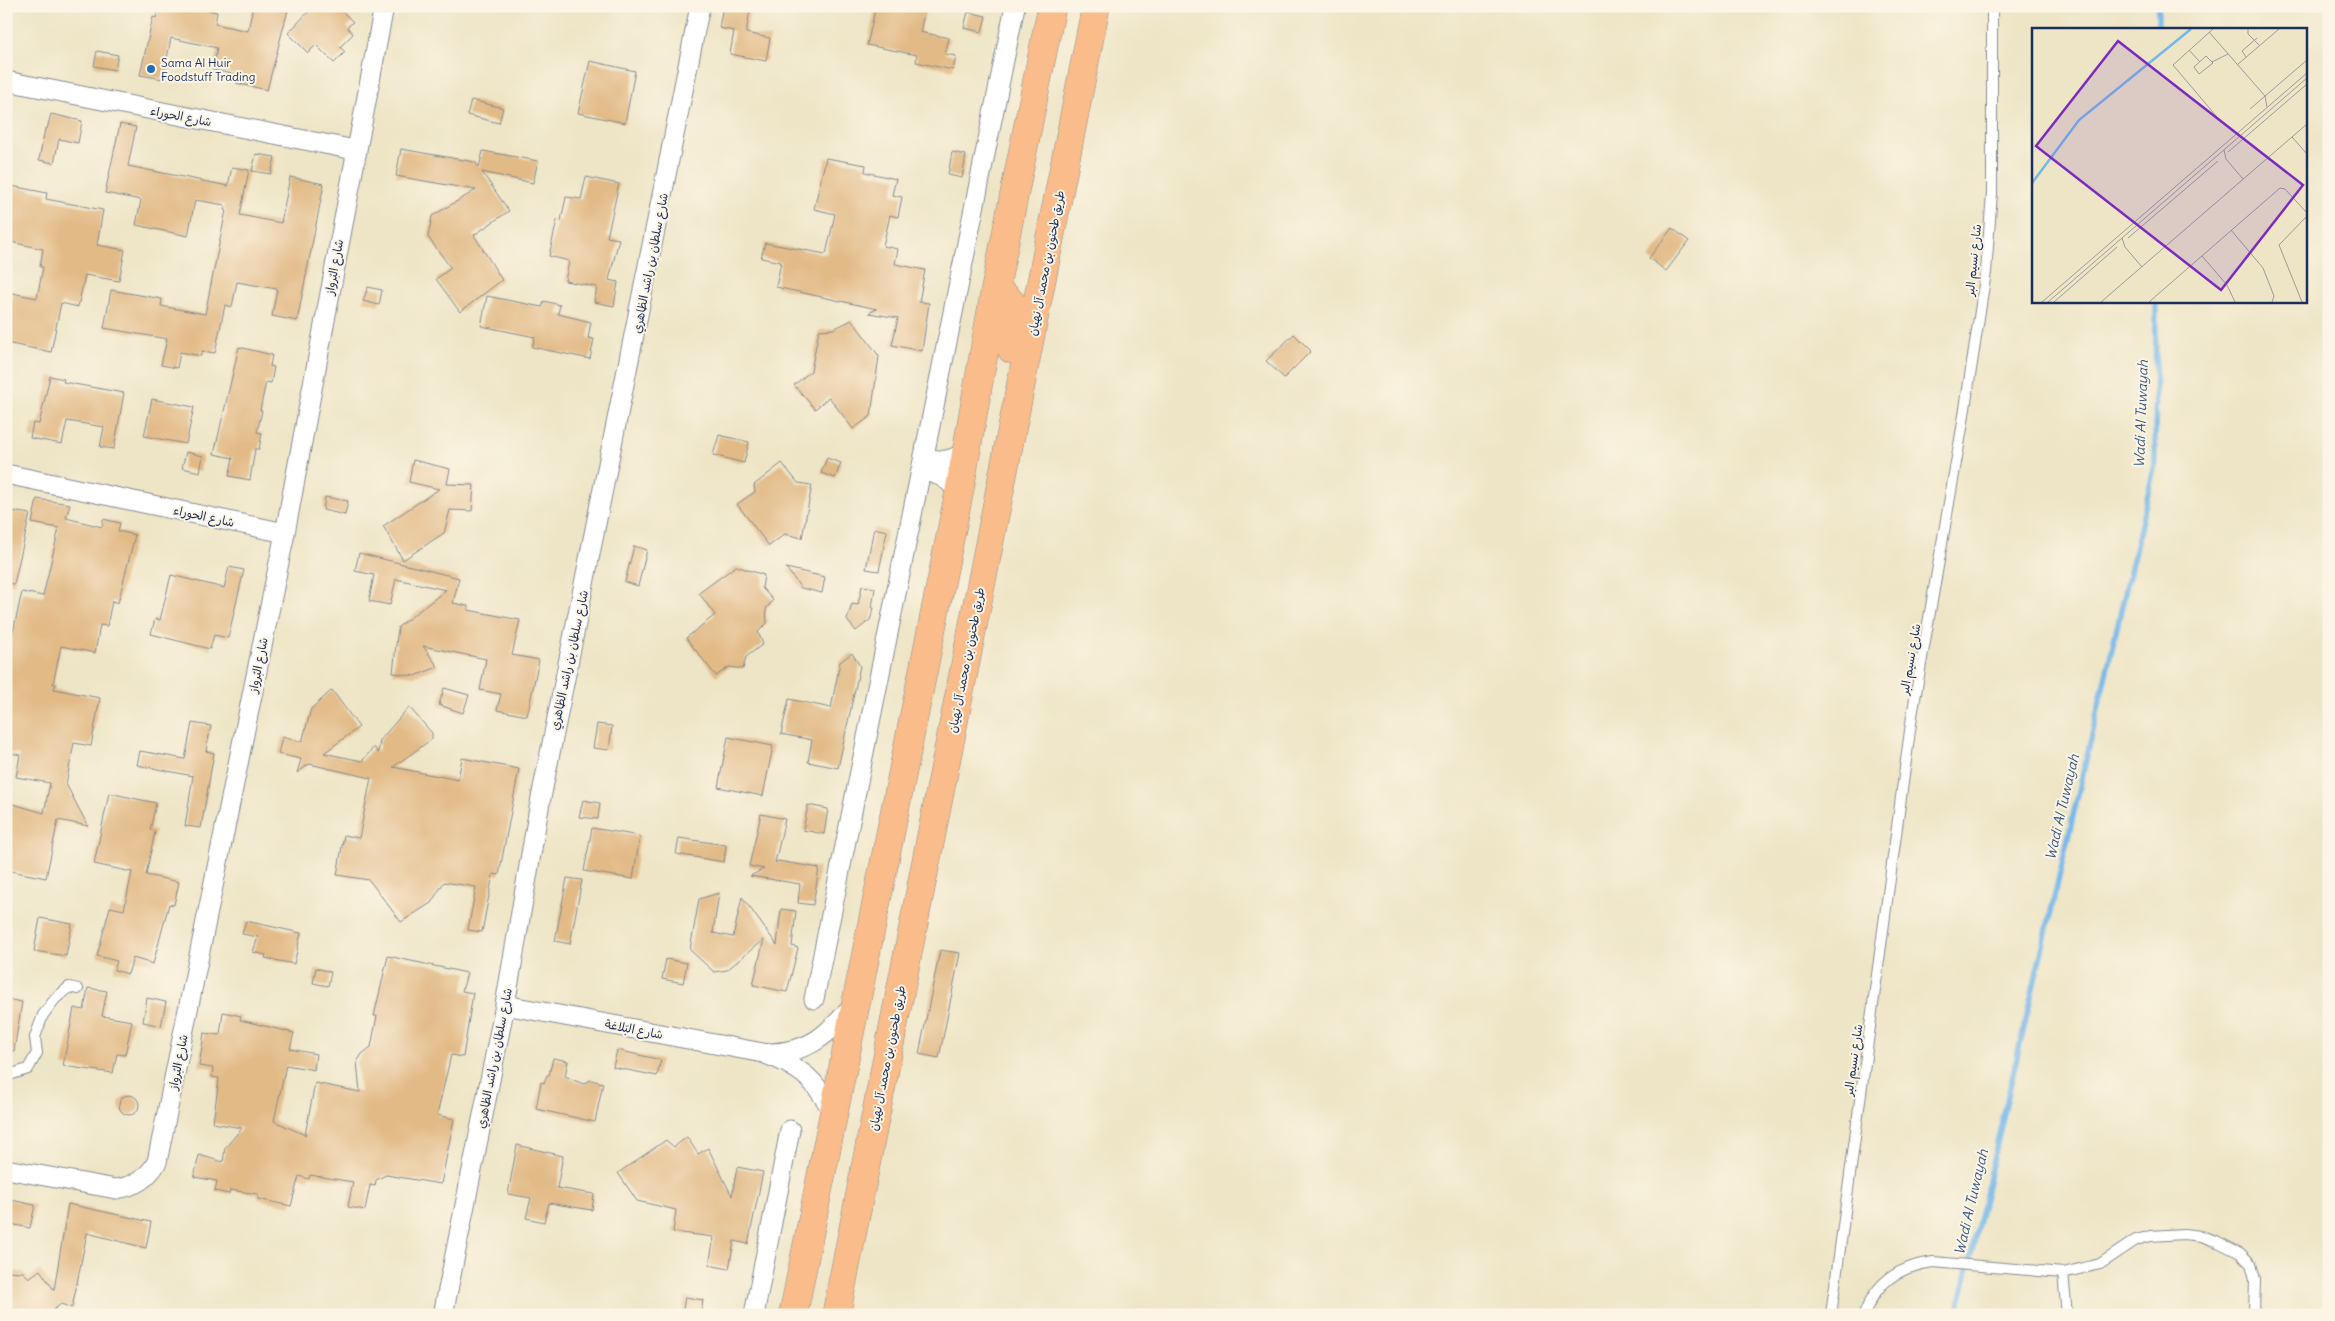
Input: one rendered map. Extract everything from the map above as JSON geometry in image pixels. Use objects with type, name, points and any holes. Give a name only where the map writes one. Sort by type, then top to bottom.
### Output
[{"type":"main road","points":[[793,1315],[832,1113],[959,493],[995,290],[1052,6]]},
{"type":"main road","name":"طريق طحنون بن محمد آل نهيان","points":[[836,1315],[1096,6]]},
{"type":"main road","points":[[991,536],[987,507],[988,476],[1017,312],[1012,300],[995,290]]},
{"type":"street","name":"شارع البُرواز","points":[[6,1168],[116,1189],[129,1187],[140,1182],[150,1173],[157,1162],[285,533],[355,150],[384,6]]},
{"type":"street","name":"شارع سلطان بن راشد الظاهري","points":[[443,1315],[505,1005],[539,808],[700,6]]},
{"type":"street","points":[[814,999],[924,464],[1014,6]]},
{"type":"street","name":"شارع الحوراء","points":[[6,81],[355,150]]},
{"type":"street","points":[[924,464],[947,461],[958,457],[967,450]]},
{"type":"street","points":[[924,464],[933,472],[944,477],[959,493]]},
{"type":"street","name":"شارع الحوراء","points":[[6,474],[285,533]]},
{"type":"street","name":"شارع البَلاغة","points":[[505,1005],[763,1053],[785,1053],[810,1046],[826,1034],[854,1005]]},
{"type":"street","name":"شارع البَلاغة","points":[[763,1053],[797,1067],[807,1076],[826,1100],[832,1113]]},
{"type":"street","points":[[754,1315],[790,1130]]},
{"type":"lane","name":"شارع نسيم البر","points":[[1831,1315],[1912,716],[1962,428],[1986,272],[1992,193],[1992,6]]},
{"type":"lane","points":[[6,1076],[28,1069],[37,1053],[36,1036],[42,1015],[55,998],[69,987],[78,989]]},
{"type":"lane","points":[[1864,1315],[1870,1300],[1879,1286],[1898,1273],[1919,1264],[1933,1262],[2063,1274],[2100,1264],[2136,1240],[2151,1236],[2184,1234],[2201,1236],[2218,1242],[2240,1252],[2251,1264],[2255,1279],[2254,1315]]},
{"type":"lane","points":[[2063,1274],[2067,1315]]},
{"type":"building","points":[[158,6],[189,6],[217,12],[215,24],[248,31],[253,6],[289,6],[267,90],[236,83],[238,75],[213,70],[217,48],[171,38],[163,79],[140,75],[153,17],[156,18]]},
{"type":"building","points":[[314,6],[337,6],[353,22],[347,27],[353,34],[340,47],[345,52],[334,63],[316,45],[308,53],[288,33]]},
{"type":"building","points":[[723,6],[750,10],[746,33],[770,38],[766,61],[730,54],[734,31],[719,28]]},
{"type":"building","points":[[876,6],[926,6],[920,32],[949,38],[945,54],[956,56],[953,70],[916,62],[917,55],[867,45]]},
{"type":"building","points":[[968,12],[986,16],[982,32],[964,28]]},
{"type":"building","points":[[97,51],[118,55],[115,70],[94,66]]},
{"type":"building","points":[[590,61],[635,71],[625,123],[578,113]]},
{"type":"building","points":[[471,100],[503,108],[499,123],[467,115]]},
{"type":"building","points":[[51,114],[82,121],[78,143],[59,139],[54,163],[39,160],[45,129],[47,129]]},
{"type":"building","points":[[120,124],[136,127],[128,166],[228,186],[232,167],[249,170],[240,215],[281,223],[290,177],[324,184],[297,321],[272,316],[277,289],[237,282],[232,307],[225,305],[215,353],[202,351],[201,356],[180,352],[177,368],[161,365],[167,339],[104,328],[111,290],[162,299],[161,306],[205,314],[226,210],[224,210],[225,205],[195,200],[188,236],[136,225],[141,200],[105,193]]},
{"type":"building","points":[[401,149],[475,162],[479,167],[483,151],[538,161],[533,183],[482,172],[509,211],[474,235],[502,280],[460,312],[436,279],[451,268],[428,237],[432,216],[476,190],[396,176]]},
{"type":"building","points":[[952,152],[966,155],[962,178],[948,175]]},
{"type":"building","points":[[256,154],[275,157],[271,174],[252,171]]},
{"type":"building","points":[[826,158],[866,165],[865,172],[896,179],[892,195],[902,197],[898,217],[890,215],[883,246],[898,249],[895,264],[925,270],[919,302],[929,303],[922,351],[892,345],[898,318],[869,313],[877,309],[776,287],[781,262],[761,258],[765,243],[826,254],[835,214],[814,209]]},
{"type":"building","points":[[586,177],[619,184],[607,237],[619,239],[609,280],[618,282],[614,306],[594,302],[597,287],[565,281],[569,261],[549,256],[557,220],[561,221],[566,197],[581,199]]},
{"type":"building","points":[[6,185],[47,193],[46,199],[103,210],[97,245],[125,250],[119,281],[85,275],[78,307],[61,303],[51,352],[6,343],[6,321],[12,293],[37,298],[43,267],[40,267],[43,249],[6,241]]},
{"type":"building","points":[[1672,228],[1689,241],[1666,271],[1649,258]]},
{"type":"building","points":[[368,287],[382,290],[379,305],[363,301]]},
{"type":"building","points":[[487,296],[542,307],[544,301],[560,305],[558,314],[591,322],[588,338],[594,339],[590,359],[532,347],[535,337],[481,326]]},
{"type":"building","points":[[852,320],[879,356],[871,416],[853,429],[829,397],[815,409],[794,385],[811,371],[819,330],[833,329]]},
{"type":"building","points":[[1294,334],[1311,351],[1284,378],[1266,361]]},
{"type":"building","points":[[239,347],[272,355],[270,366],[274,367],[271,383],[266,382],[260,410],[262,411],[257,432],[262,433],[259,449],[255,449],[250,480],[229,476],[233,458],[214,454]]},
{"type":"building","points":[[50,376],[64,379],[63,382],[124,393],[114,449],[100,447],[104,427],[67,421],[62,444],[30,438],[33,423],[39,424]]},
{"type":"building","points":[[152,399],[194,407],[186,444],[144,436]]},
{"type":"building","points":[[719,435],[749,442],[744,463],[713,455]]},
{"type":"building","points":[[186,452],[203,456],[200,472],[182,468]]},
{"type":"building","points":[[827,458],[841,463],[835,478],[821,473]]},
{"type":"building","points":[[413,460],[450,469],[447,484],[474,485],[472,511],[450,510],[444,533],[403,560],[383,526],[439,489],[409,482]]},
{"type":"building","points":[[782,463],[798,483],[812,485],[802,538],[785,534],[769,546],[737,504],[755,492],[754,485]]},
{"type":"building","points":[[325,497],[348,501],[345,515],[323,510]]},
{"type":"building","points":[[37,499],[70,504],[66,518],[102,527],[103,519],[120,523],[118,531],[135,535],[118,603],[112,601],[107,626],[100,625],[95,653],[61,646],[53,684],[56,684],[54,689],[100,698],[91,746],[74,743],[66,784],[88,826],[58,820],[46,878],[6,870],[6,802],[44,813],[50,783],[16,777],[20,755],[6,752],[6,677],[10,658],[7,658],[22,592],[43,596],[59,528],[32,523]]},
{"type":"building","points":[[6,510],[30,514],[14,584],[6,583]]},
{"type":"building","points":[[874,528],[887,531],[879,571],[866,569]]},
{"type":"building","points":[[634,546],[647,550],[638,586],[625,582]]},
{"type":"building","points":[[359,553],[459,578],[453,603],[468,606],[468,610],[520,620],[512,655],[539,660],[527,716],[497,710],[501,694],[480,690],[486,659],[423,646],[438,667],[415,676],[393,673],[398,627],[446,590],[396,579],[390,605],[369,601],[374,575],[355,571]]},
{"type":"building","points":[[736,566],[764,575],[762,588],[773,600],[766,609],[767,623],[758,632],[763,644],[746,657],[743,669],[729,667],[716,676],[686,638],[715,615],[699,593]]},
{"type":"building","points":[[229,567],[244,570],[228,638],[214,635],[210,649],[151,634],[155,619],[160,620],[171,575],[224,588]]},
{"type":"building","points":[[786,568],[825,577],[822,593],[801,588]]},
{"type":"building","points":[[862,586],[875,588],[872,608],[874,608],[870,620],[856,631],[847,620],[852,604],[858,605]]},
{"type":"building","points":[[852,653],[860,666],[838,768],[808,762],[812,740],[781,734],[789,699],[831,708],[840,662]]},
{"type":"building","points":[[444,688],[469,695],[463,713],[439,705]]},
{"type":"building","points":[[332,690],[359,727],[324,753],[362,761],[374,747],[378,753],[380,740],[409,707],[432,733],[432,739],[393,767],[458,780],[462,758],[519,769],[499,875],[493,874],[482,932],[468,930],[476,887],[444,882],[431,903],[401,922],[369,880],[337,875],[344,835],[359,838],[371,778],[309,764],[297,773],[301,759],[278,754],[282,737],[302,742],[311,709]]},
{"type":"building","points":[[192,723],[211,726],[206,751],[214,753],[201,828],[185,826],[193,776],[137,765],[140,751],[185,759]]},
{"type":"building","points":[[597,724],[612,726],[609,750],[593,748]]},
{"type":"building","points":[[728,737],[773,746],[763,796],[718,787]]},
{"type":"building","points":[[109,793],[156,803],[150,830],[155,831],[146,875],[179,882],[174,905],[169,904],[153,964],[133,958],[128,974],[114,970],[117,961],[97,956],[110,907],[124,910],[132,872],[94,864]]},
{"type":"building","points":[[583,800],[600,803],[598,819],[579,817]]},
{"type":"building","points":[[808,805],[828,809],[824,834],[803,830]]},
{"type":"building","points":[[761,814],[785,819],[775,863],[778,861],[819,868],[813,905],[798,903],[800,884],[750,876],[764,869],[749,866]]},
{"type":"building","points":[[592,828],[640,836],[633,879],[584,871]]},
{"type":"building","points":[[679,838],[726,845],[724,862],[676,854]]},
{"type":"building","points":[[567,878],[582,880],[570,944],[555,941]]},
{"type":"building","points":[[719,893],[713,933],[733,937],[742,897],[777,945],[781,909],[796,911],[792,946],[798,948],[787,992],[753,985],[764,939],[727,970],[714,972],[690,950],[699,899]]},
{"type":"building","points":[[40,918],[72,924],[66,956],[34,951]]},
{"type":"building","points":[[246,921],[301,933],[294,964],[265,958],[266,955],[253,952],[258,937],[242,934]]},
{"type":"building","points":[[940,950],[960,953],[939,1058],[919,1054]]},
{"type":"building","points":[[388,956],[467,973],[462,991],[473,993],[463,1057],[451,1055],[437,1115],[454,1119],[441,1184],[386,1175],[376,1180],[375,1186],[370,1185],[365,1210],[348,1207],[353,1182],[310,1175],[309,1179],[299,1176],[291,1206],[258,1199],[258,1194],[230,1190],[229,1194],[215,1191],[217,1181],[194,1177],[199,1155],[223,1162],[225,1148],[242,1128],[213,1123],[219,1078],[212,1077],[213,1068],[199,1066],[204,1033],[220,1035],[223,1012],[241,1016],[240,1020],[294,1033],[290,1049],[316,1054],[314,1070],[286,1065],[274,1121],[305,1135],[315,1083],[360,1092],[357,1062],[362,1054],[371,1047],[377,1016],[374,1016]]},
{"type":"building","points":[[666,959],[687,963],[683,983],[662,979]]},
{"type":"building","points":[[316,968],[331,972],[328,986],[313,983]]},
{"type":"building","points":[[88,988],[107,991],[102,1016],[132,1021],[125,1055],[117,1054],[113,1073],[63,1066],[74,1008],[84,1010]]},
{"type":"building","points":[[147,998],[166,1002],[161,1026],[143,1022]]},
{"type":"building","points":[[6,999],[22,1002],[14,1051],[6,1050]]},
{"type":"building","points":[[617,1050],[661,1060],[657,1076],[613,1067]]},
{"type":"building","points":[[553,1058],[568,1061],[565,1076],[583,1084],[591,1080],[603,1083],[595,1122],[536,1109],[541,1082],[544,1083],[547,1075],[549,1075]]},
{"type":"building","points":[[129,1095],[136,1098],[139,1105],[136,1112],[129,1115],[122,1112],[119,1105],[122,1098]]},
{"type":"building","points":[[687,1137],[698,1154],[708,1148],[732,1196],[737,1167],[763,1172],[748,1244],[734,1241],[729,1269],[709,1265],[714,1237],[673,1232],[676,1210],[637,1201],[618,1173],[666,1140],[674,1147]]},
{"type":"building","points":[[517,1145],[563,1156],[557,1188],[594,1194],[592,1210],[549,1203],[544,1222],[526,1218],[531,1198],[508,1194]]},
{"type":"building","points":[[6,1199],[35,1205],[30,1228],[6,1223]]},
{"type":"building","points":[[68,1204],[151,1222],[146,1248],[87,1233],[72,1308],[61,1304],[47,1315],[6,1315],[6,1271],[23,1272],[29,1278],[40,1270],[54,1290]]},
{"type":"building","points":[[685,1297],[703,1300],[701,1315],[682,1315]]},
{"type":"waterway","name":"Wadi Al Tuwayah","points":[[2158,6],[2158,28]]},
{"type":"waterway","name":"Wadi Al Tuwayah","points":[[1957,1315],[2155,464],[2156,302]]},
{"type":"place","name":"Sama Al Huir Foodstuff Trading","points":[[151,69]]}]
